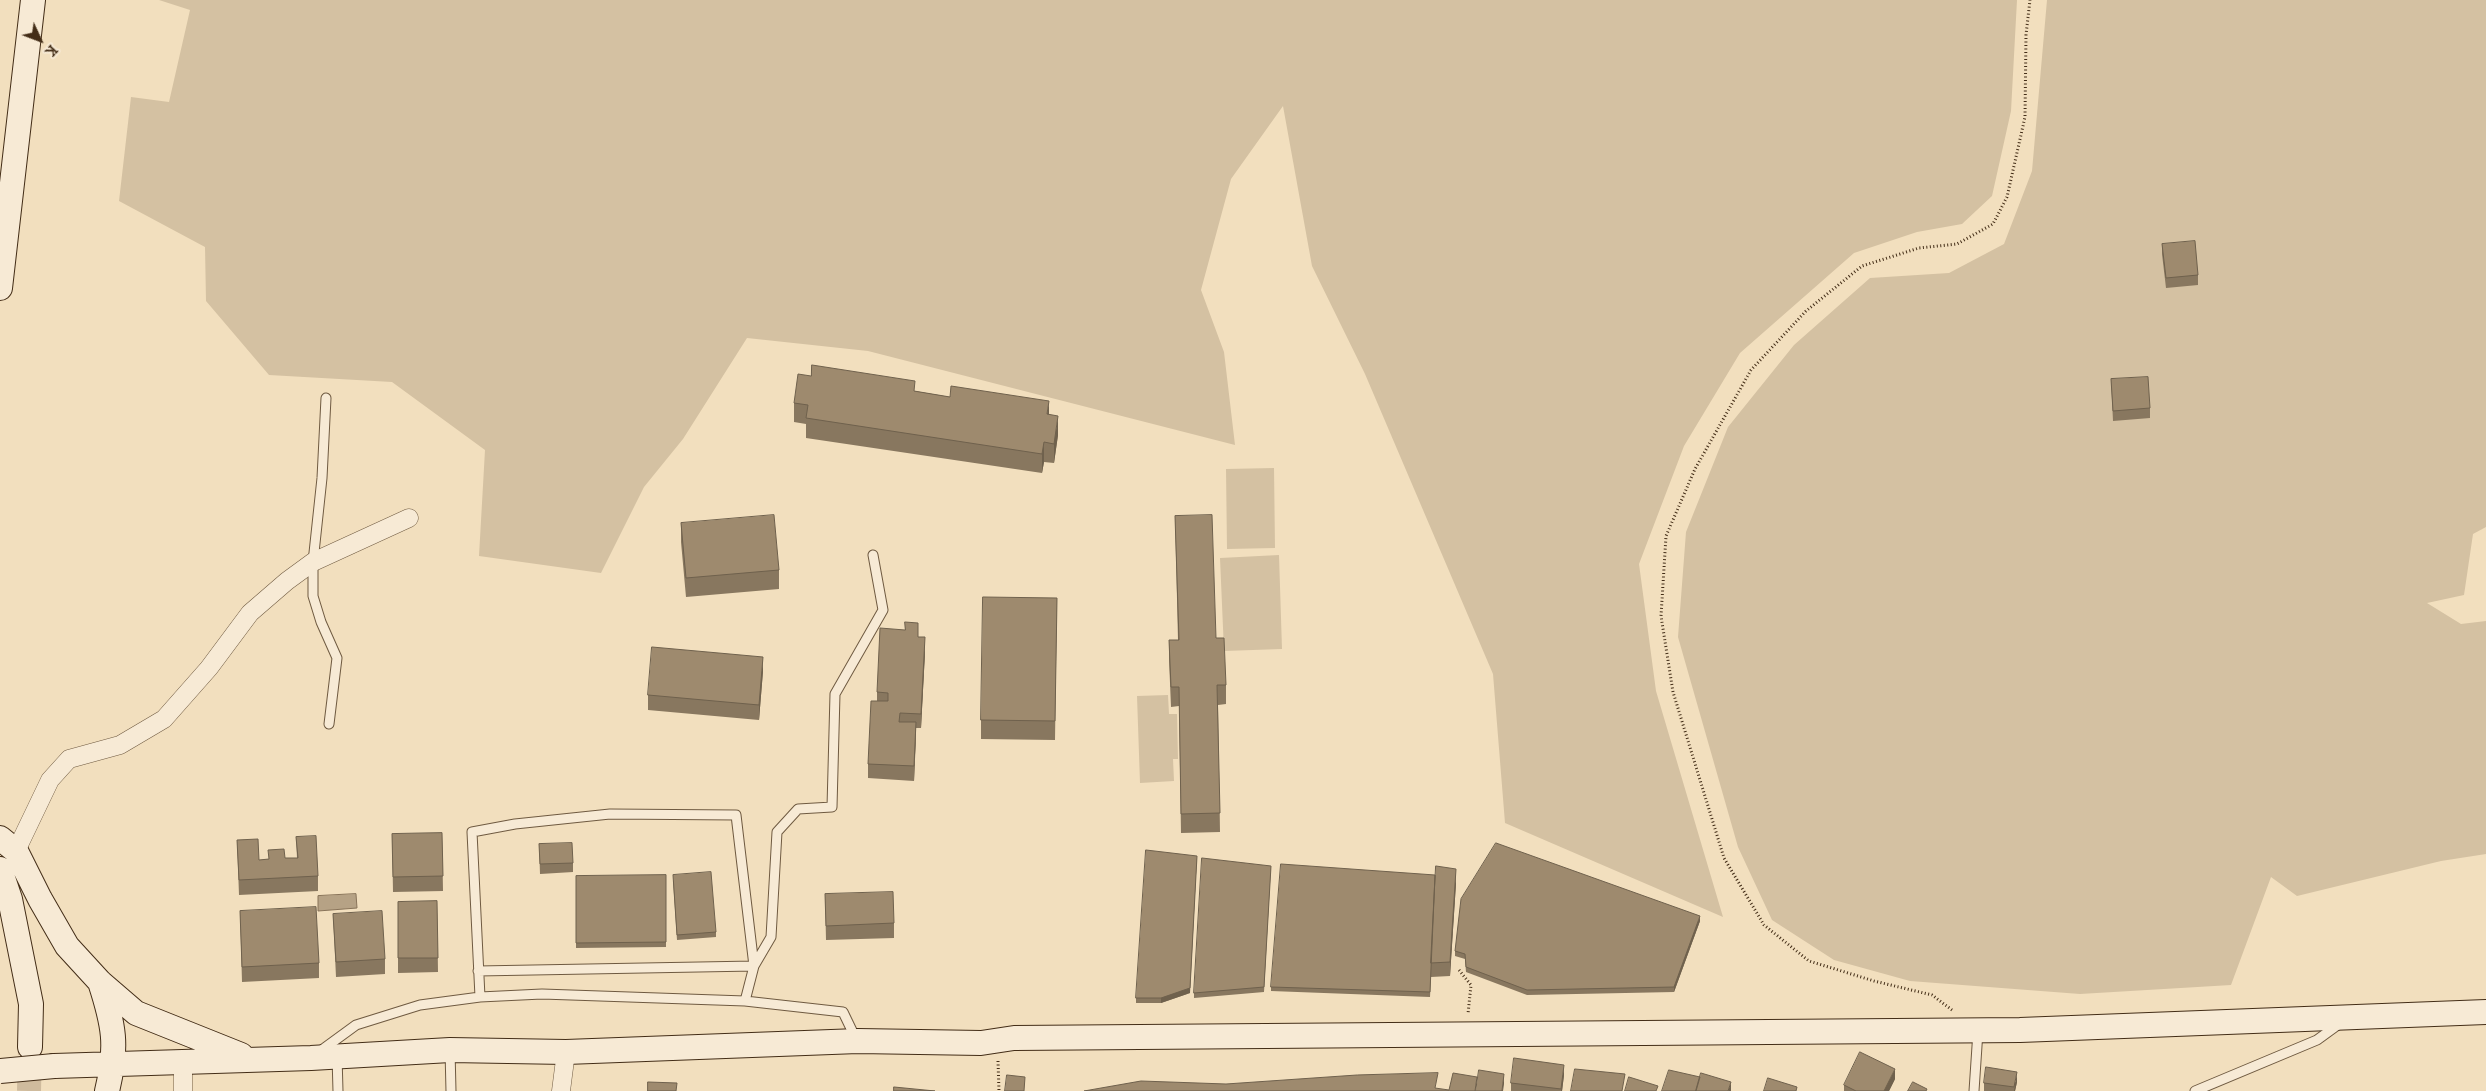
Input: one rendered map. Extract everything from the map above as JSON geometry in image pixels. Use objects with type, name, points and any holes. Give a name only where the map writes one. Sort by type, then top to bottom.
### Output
[{"type":"main road","points":[[0,288],[33,0]]},
{"type":"main road","points":[[8,844],[67,946],[100,982],[136,1013],[253,1059]]},
{"type":"main road","points":[[0,869],[10,899],[31,1004],[30,1047]]},
{"type":"main road","points":[[100,982],[112,1018],[114,1064],[107,1091]]},
{"type":"main road","points":[[0,1071],[54,1066],[311,1058],[450,1050],[566,1052],[858,1041],[981,1043],[1014,1038],[2020,1030],[2486,1012]]},
{"type":"street","points":[[8,844],[50,780],[69,759],[120,745],[164,719],[209,668],[250,613],[313,562],[409,518]]},
{"type":"street","points":[[561,1091],[566,1052]]},
{"type":"street","points":[[183,1061],[183,1091]]},
{"type":"lane","points":[[326,398],[322,478],[313,562],[313,596],[321,622],[337,658],[329,724]]},
{"type":"lane","points":[[745,1001],[754,966],[771,937],[777,832],[798,809],[832,808],[835,694],[884,610],[873,555]]},
{"type":"lane","points":[[480,997],[472,832],[515,824],[610,814],[736,814],[754,966]]},
{"type":"lane","points":[[478,970],[754,966]]},
{"type":"lane","points":[[311,1058],[356,1025],[420,1005],[480,997],[542,994],[745,1001],[843,1012],[858,1041]]},
{"type":"lane","points":[[2194,1091],[2317,1040],[2348,1017]]},
{"type":"lane","points":[[1974,1091],[1978,1030]]},
{"type":"lane","points":[[450,1050],[452,1091]]},
{"type":"lane","points":[[337,1056],[338,1091]]},
{"type":"path","points":[[1978,1030],[1932,995],[1874,981],[1809,960],[1764,925],[1724,858],[1673,692],[1661,616],[1666,536],[1695,469],[1751,370],[1806,311],[1862,266],[1920,248],[1957,244],[1993,224],[2007,197],[2025,117],[2026,35],[2030,0]]},
{"type":"path","points":[[1459,970],[1471,985],[1466,1034]]},
{"type":"path","points":[[998,1041],[999,1091]]},
{"type":"shaded area","points":[[159,0],[2017,0],[2011,111],[1992,196],[1962,224],[1917,232],[1854,253],[1740,353],[1684,446],[1639,564],[1656,691],[1723,917],[1505,823],[1493,674],[1365,374],[1312,266],[1283,106],[1231,179],[1201,290],[1224,352],[1235,445],[868,351],[747,338],[683,439],[644,487],[601,573],[479,556],[485,450],[392,382],[269,375],[206,301],[205,247],[119,201],[131,97],[169,102],[190,10]]},
{"type":"shaded area","points":[[2047,0],[2486,0],[2486,527],[2473,534],[2464,595],[2427,603],[2461,624],[2486,621],[2486,854],[2441,861],[2297,896],[2271,877],[2231,985],[2080,994],[1910,981],[1834,960],[1772,920],[1738,847],[1678,637],[1686,532],[1728,427],[1794,345],[1870,278],[1949,273],[2004,244],[2032,171]]},
{"type":"shaded area","points":[[1274,468],[1275,548],[1227,549],[1226,469]]},
{"type":"shaded area","points":[[1279,555],[1282,649],[1224,651],[1220,558]]},
{"type":"shaded area","points":[[1168,695],[1169,714],[1177,714],[1178,759],[1173,759],[1174,781],[1140,783],[1137,696]]},
{"type":"shaded area","points":[[356,894],[357,908],[318,911],[318,896]]},
{"type":"building","points":[[2195,241],[2198,275],[2166,278],[2162,244]]},
{"type":"building","points":[[812,365],[915,381],[914,391],[950,397],[951,386],[1049,401],[1047,414],[1058,416],[1054,444],[1044,442],[1042,454],[806,418],[808,405],[794,403],[798,374],[811,376]]},
{"type":"building","points":[[2148,377],[2150,408],[2113,411],[2111,379]]},
{"type":"building","points":[[774,515],[779,570],[686,578],[681,523]]},
{"type":"building","points":[[1212,515],[1216,638],[1224,638],[1226,685],[1217,685],[1220,813],[1181,814],[1179,687],[1171,687],[1169,640],[1179,640],[1175,516]]},
{"type":"building","points":[[983,597],[1057,598],[1055,721],[981,720]]},
{"type":"building","points":[[905,622],[918,623],[918,637],[925,637],[921,714],[900,713],[899,722],[916,722],[914,766],[868,764],[871,701],[888,701],[888,693],[877,692],[880,628],[905,630]]},
{"type":"building","points":[[652,647],[763,657],[759,705],[648,695]]},
{"type":"building","points":[[442,833],[443,876],[393,877],[392,834]]},
{"type":"building","points":[[316,836],[318,876],[239,880],[237,840],[258,839],[259,860],[269,859],[268,850],[284,849],[285,858],[298,858],[296,837]]},
{"type":"building","points":[[572,843],[573,863],[540,864],[539,844]]},
{"type":"building","points":[[1496,843],[1700,916],[1674,987],[1527,990],[1466,967],[1465,954],[1455,951],[1461,899]]},
{"type":"building","points":[[1146,850],[1197,856],[1190,988],[1161,998],[1136,998]]},
{"type":"building","points":[[1202,858],[1271,866],[1264,987],[1194,993]]},
{"type":"building","points":[[1281,864],[1435,875],[1430,992],[1271,987]]},
{"type":"building","points":[[1436,866],[1456,869],[1450,962],[1431,963]]},
{"type":"building","points":[[711,872],[716,932],[677,935],[673,875]]},
{"type":"building","points":[[666,875],[666,942],[576,943],[576,876]]},
{"type":"building","points":[[893,892],[894,923],[826,926],[825,894]]},
{"type":"building","points":[[437,901],[438,958],[398,958],[398,902]]},
{"type":"building","points":[[316,907],[319,963],[242,967],[240,911]]},
{"type":"building","points":[[382,911],[385,959],[336,962],[333,914]]},
{"type":"building","points":[[1860,1052],[1895,1069],[1884,1091],[1856,1091],[1844,1085]]},
{"type":"building","points":[[1514,1058],[1564,1065],[1561,1089],[1511,1083]]},
{"type":"building","points":[[1986,1067],[2017,1072],[2014,1087],[1984,1083]]},
{"type":"building","points":[[1575,1069],[1625,1074],[1622,1091],[1571,1091]]},
{"type":"building","points":[[1479,1070],[1504,1074],[1502,1091],[1476,1091]]},
{"type":"building","points":[[1669,1070],[1700,1077],[1696,1091],[1662,1091]]},
{"type":"building","points":[[1438,1073],[1435,1088],[1449,1090],[1453,1073],[1477,1077],[1475,1091],[1084,1091],[1141,1081],[1226,1084],[1357,1075]]},
{"type":"building","points":[[1701,1073],[1731,1082],[1728,1091],[1696,1091]]},
{"type":"building","points":[[1007,1075],[1025,1077],[1024,1091],[1005,1091]]},
{"type":"building","points":[[1629,1077],[1658,1086],[1656,1091],[1625,1091]]},
{"type":"building","points":[[1768,1078],[1797,1087],[1796,1091],[1764,1091]]},
{"type":"building","points":[[648,1082],[677,1083],[676,1091],[648,1091]]},
{"type":"building","points":[[1913,1082],[1927,1089],[1926,1091],[1908,1091]]},
{"type":"building","points":[[894,1087],[935,1091],[894,1091]]},
{"type":"tunnel","points":[[29,1091],[30,1049]]}]
